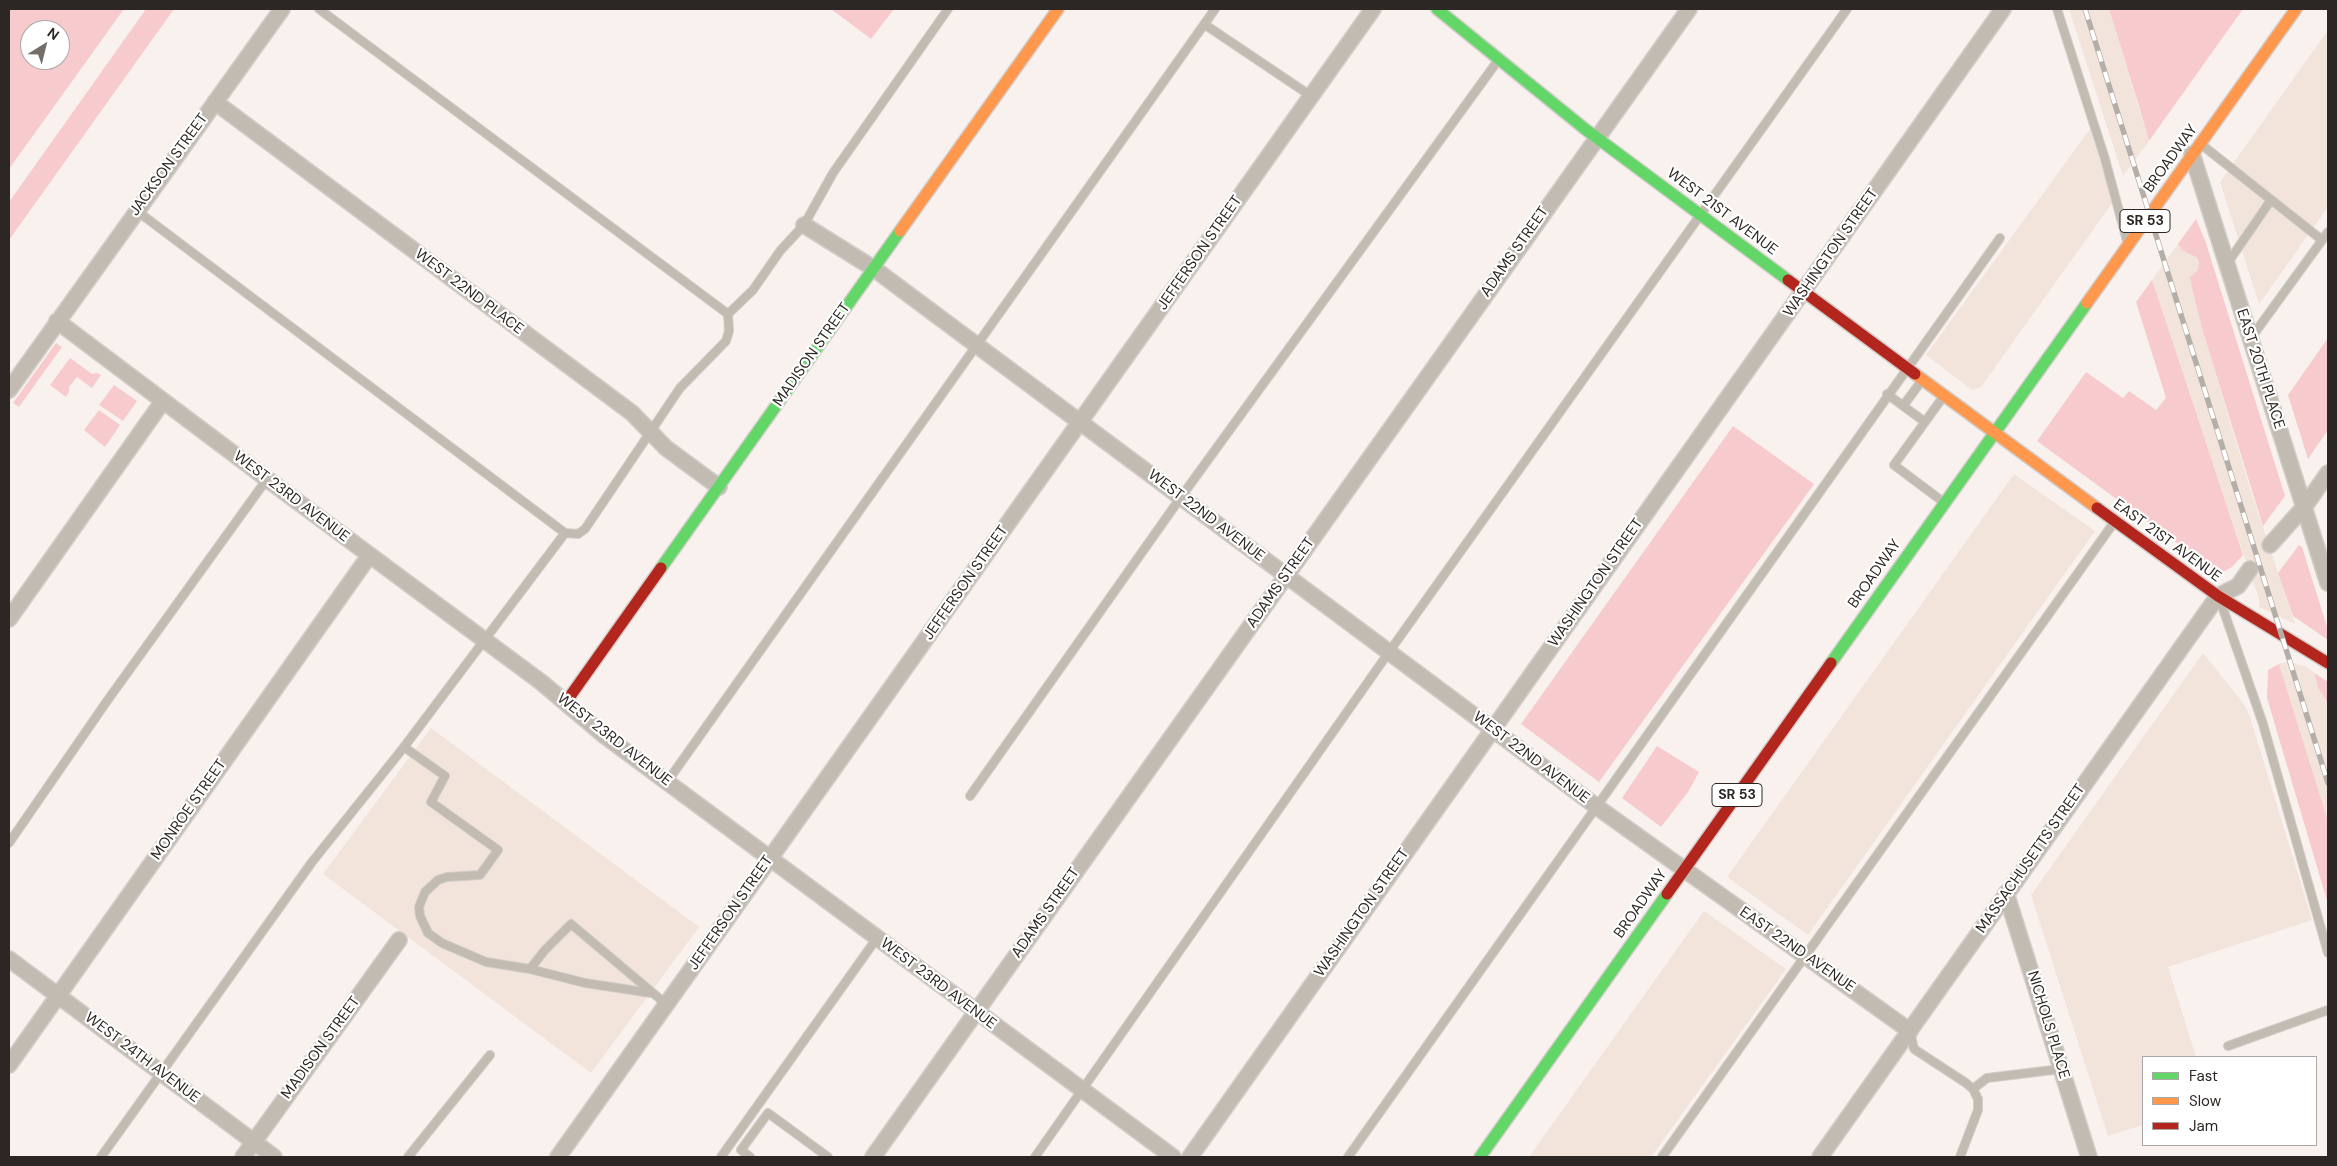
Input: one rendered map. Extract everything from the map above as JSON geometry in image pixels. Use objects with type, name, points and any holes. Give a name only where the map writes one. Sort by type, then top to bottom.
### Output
[{"type":"street","name":"JACKSON STREET","points":[[9,390],[282,9]]},
{"type":"street","name":"MADISON STREET","points":[[566,702],[1058,9]]},
{"type":"street","name":"JEFFERSON STREET","points":[[558,1157],[1373,9]]},
{"type":"street","name":"WEST 21ST AVENUE","points":[[1437,9],[1596,137],[1994,433]]},
{"type":"street","name":"ADAMS STREET","points":[[873,1157],[1596,137],[1690,9]]},
{"type":"street","name":"WASHINGTON STREET","points":[[1190,1157],[2003,9]]},
{"type":"street","name":"BROADWAY","points":[[1480,1157],[2296,9]]},
{"type":"street","name":"WEST 22ND PLACE","points":[[215,102],[632,413],[666,448],[719,487]]},
{"type":"street","name":"EAST 20TH PLACE","points":[[2196,149],[2226,264],[2305,506],[2328,583]]},
{"type":"street","name":"WEST 22ND AVENUE","points":[[804,225],[873,268],[1684,870]]},
{"type":"street","name":"WEST 23RD AVENUE","points":[[57,321],[566,702],[605,736],[1172,1157]]},
{"type":"street","points":[[9,619],[163,401]]},
{"type":"street","name":"EAST 21ST AVENUE","points":[[1994,433],[2218,596],[2328,663]]},
{"type":"street","points":[[2270,545],[2305,506],[2328,473]]},
{"type":"street","name":"MONROE STREET","points":[[9,1065],[369,556]]},
{"type":"street","name":"MASSACHUSETTS STREET","points":[[1820,1157],[2218,596],[2238,586],[2250,569]]},
{"type":"street","name":"EAST 22ND AVENUE","points":[[1684,870],[1910,1031]]},
{"type":"street","name":"NICHOLS PLACE","points":[[2006,893],[2089,1157]]},
{"type":"street","name":"MADISON STREET","points":[[243,1157],[399,940]]},
{"type":"street","name":"WEST 24TH AVENUE","points":[[9,959],[274,1157]]},
{"type":"lane","points":[[319,9],[728,314]]},
{"type":"lane","points":[[137,211],[565,532],[578,534],[585,529],[680,388],[726,341],[728,314],[753,290],[780,251],[804,225],[833,173],[948,9]]},
{"type":"lane","points":[[667,782],[1215,9]]},
{"type":"lane","points":[[1035,1157],[1389,652],[1847,9]]},
{"type":"lane","points":[[2057,9],[2106,159],[2128,245]]},
{"type":"lane","points":[[1204,24],[1311,96]]},
{"type":"lane","points":[[970,796],[1181,497],[1499,59]]},
{"type":"lane","points":[[2196,149],[2271,200],[2322,240]]},
{"type":"lane","points":[[2226,264],[2271,200]]},
{"type":"lane","points":[[2250,340],[2328,232]]},
{"type":"lane","points":[[1348,1157],[1887,394],[2000,238]]},
{"type":"lane","points":[[1903,406],[1923,379]]},
{"type":"lane","points":[[1887,394],[1925,422]]},
{"type":"lane","points":[[1944,395],[1894,466],[1945,503]]},
{"type":"lane","points":[[9,843],[107,701],[267,479]]},
{"type":"lane","points":[[1662,1157],[2115,521]]},
{"type":"lane","points":[[101,1157],[312,862],[404,746],[565,532]]},
{"type":"lane","points":[[2218,596],[2263,724],[2328,952]]},
{"type":"lane","points":[[404,746],[445,776],[432,802],[498,850],[480,875],[448,877],[431,885],[425,892],[419,907],[423,925],[428,933],[442,943],[469,956],[493,963],[530,969],[585,983],[651,993]]},
{"type":"lane","points":[[530,969],[545,950],[572,924],[666,1004]]},
{"type":"lane","points":[[721,1157],[877,938]]},
{"type":"lane","points":[[2228,1046],[2328,1010]]},
{"type":"lane","points":[[1910,1031],[1914,1049],[1973,1089],[1978,1099],[1978,1110],[1960,1157]]},
{"type":"lane","points":[[408,1157],[490,1055]]},
{"type":"lane","points":[[1973,1089],[1987,1078],[2061,1069]]},
{"type":"lane","points":[[735,1157],[768,1114],[828,1157]]},
{"type":"lane","points":[[740,1150],[750,1157]]},
{"type":"shaded area","points":[[9,9],[124,9],[9,169]]},
{"type":"shaded area","points":[[146,9],[174,9],[9,240],[9,202]]},
{"type":"shaded area","points":[[831,9],[894,9],[871,39]]},
{"type":"shaded area","points":[[2069,9],[2109,9],[2149,141],[2123,176]]},
{"type":"shaded area","points":[[2109,9],[2243,9],[2149,141],[2139,106]]},
{"type":"shaded area","points":[[2328,30],[2328,207],[2259,304],[2220,182]]},
{"type":"shaded area","points":[[2090,129],[2113,202],[1981,387],[1972,390],[1926,355]]},
{"type":"shaded area","points":[[2196,219],[2205,240],[2285,496],[2263,526],[2203,332],[2192,288],[2190,277],[2198,270],[2199,262],[2196,257],[2183,251],[2178,244]]},
{"type":"shaded area","points":[[2178,244],[2183,251],[2196,257],[2199,262],[2198,270],[2191,277],[2203,332],[2250,488],[2295,624],[2259,607],[2259,599],[2194,410],[2152,280]]},
{"type":"shaded area","points":[[2152,280],[2243,555],[2232,567],[2223,572],[2215,571],[2037,441],[2086,372],[2123,398],[2129,391],[2156,410],[2166,398],[2136,302]]},
{"type":"shaded area","points":[[2328,338],[2328,430],[2308,459],[2288,395]]},
{"type":"shaded area","points":[[56,343],[62,347],[19,407],[13,403]]},
{"type":"shaded area","points":[[70,358],[92,374],[97,373],[101,375],[92,388],[77,377],[69,387],[66,397],[50,385]]},
{"type":"shaded area","points":[[114,385],[137,401],[123,421],[99,405]]},
{"type":"shaded area","points":[[99,410],[120,425],[105,447],[84,430]]},
{"type":"shaded area","points":[[1733,426],[1814,484],[1599,782],[1521,724]]},
{"type":"shaded area","points":[[2014,474],[2095,531],[1808,935],[1727,877]]},
{"type":"shaded area","points":[[2299,545],[2302,547],[2328,630],[2328,640],[2293,616],[2278,573]]},
{"type":"shaded area","points":[[2203,653],[2244,704],[2250,717],[2312,920],[2168,967],[2196,1056],[2142,1056],[2142,1125],[2108,1136],[2031,895]]},
{"type":"shaded area","points":[[2287,662],[2305,666],[2314,672],[2318,688],[2328,703],[2328,821],[2279,664]]},
{"type":"shaded area","points":[[2279,664],[2328,821],[2328,904],[2267,698],[2268,670]]},
{"type":"shaded area","points":[[2314,673],[2328,682],[2328,703],[2318,688]]},
{"type":"shaded area","points":[[431,728],[699,927],[591,1073],[323,874]]},
{"type":"shaded area","points":[[1657,746],[1699,772],[1688,792],[1661,827],[1622,798]]},
{"type":"shaded area","points":[[1704,911],[1786,969],[1651,1157],[1529,1157]]},
{"type":"railway","points":[[2085,9],[2328,783]]},
{"type":"traffic: fast","points":[[1437,9],[1585,129],[1788,280]]},
{"type":"traffic: fast","points":[[661,568],[900,231]]},
{"type":"traffic: fast","points":[[1831,663],[2087,303]]},
{"type":"traffic: fast","points":[[1480,1157],[1667,894]]},
{"type":"traffic: slow","points":[[900,231],[1058,9]]},
{"type":"traffic: slow","points":[[2087,303],[2296,9]]},
{"type":"traffic: slow","points":[[1915,374],[2097,508]]},
{"type":"traffic: jam","points":[[1788,280],[1915,374]]},
{"type":"traffic: jam","points":[[2097,508],[2218,596],[2328,663]]},
{"type":"traffic: jam","points":[[566,702],[661,568]]},
{"type":"traffic: jam","points":[[1667,894],[1831,663]]}]
